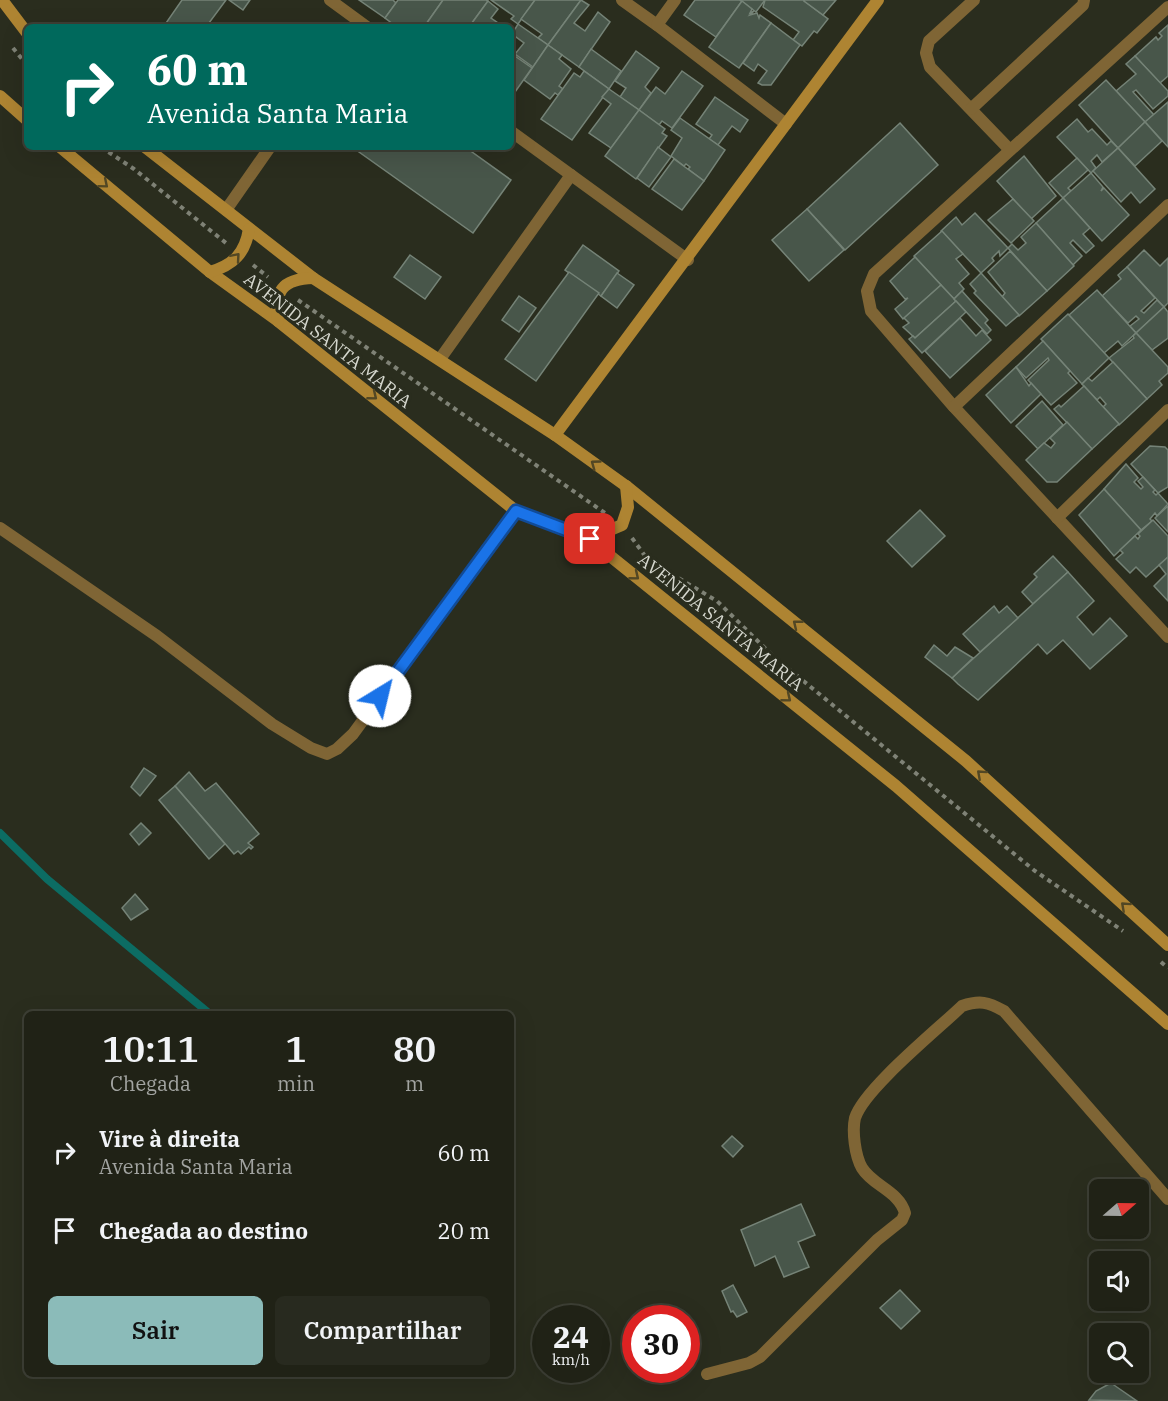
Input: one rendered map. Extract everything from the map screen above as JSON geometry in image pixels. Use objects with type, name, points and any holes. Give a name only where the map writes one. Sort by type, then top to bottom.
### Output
[{"type":"main road","points":[[2,0],[24,29]]},
{"type":"main road","points":[[555,435],[688,260],[878,0]]},
{"type":"main road","points":[[0,96],[24,117]]},
{"type":"main road","name":"AVENIDA SANTA MARIA","points":[[64,150],[210,272],[278,321],[516,511],[590,539],[896,786],[1166,1020]]},
{"type":"main road","points":[[149,150],[313,278],[555,435],[626,486],[966,761],[1168,945]]},
{"type":"main road","points":[[210,272],[231,264],[240,255],[249,230]]},
{"type":"main road","points":[[278,321],[275,302],[281,288],[292,280],[313,278]]},
{"type":"main road","points":[[590,539],[622,525],[628,507],[626,486]]},
{"type":"street","points":[[330,0],[364,24]]},
{"type":"street","points":[[622,0],[786,124]]},
{"type":"street","points":[[657,26],[675,0]]},
{"type":"street","points":[[974,0],[929,41],[926,53],[930,67],[1010,150]]},
{"type":"street","points":[[971,109],[1083,5],[1084,0]]},
{"type":"street","points":[[1168,7],[874,274],[867,291],[871,311],[954,407],[1168,637]]},
{"type":"street","points":[[514,133],[688,260]]},
{"type":"street","points":[[226,210],[268,150]]},
{"type":"street","points":[[440,359],[571,175]]},
{"type":"street","points":[[954,407],[1168,205]]},
{"type":"street","points":[[1057,518],[1168,411]]},
{"type":"street","points":[[0,528],[157,636],[272,724],[311,748],[327,754],[337,749],[352,734],[516,511]]},
{"type":"street","points":[[707,1374],[749,1363],[760,1357],[877,1240],[902,1220],[905,1213],[902,1203],[862,1168],[855,1146],[855,1119],[870,1094],[962,1006],[977,1001],[989,1003],[1004,1011],[1168,1199]]},
{"type":"building","points":[[182,0],[226,0],[208,24],[166,23]]},
{"type":"building","points":[[229,0],[250,0],[243,10]]},
{"type":"building","points":[[359,0],[393,0],[396,3],[385,18]]},
{"type":"building","points":[[398,0],[443,0],[426,24],[393,24],[385,18]]},
{"type":"building","points":[[443,0],[488,1],[471,24],[426,24]]},
{"type":"building","points":[[491,0],[535,0],[518,24],[511,19],[514,16]]},
{"type":"building","points":[[535,0],[581,0],[548,45],[538,38],[542,34],[521,19]]},
{"type":"building","points":[[581,0],[589,5],[574,23],[585,31],[598,12],[610,22],[579,67],[548,45]]},
{"type":"building","points":[[695,0],[742,1],[716,37],[684,15]]},
{"type":"building","points":[[740,0],[765,0],[756,12]]},
{"type":"building","points":[[765,0],[803,0],[828,19],[802,46],[793,40],[799,32],[763,7]]},
{"type":"building","points":[[804,0],[836,0],[823,15],[804,1]]},
{"type":"building","points":[[488,1],[498,9],[491,18],[500,24],[471,24]]},
{"type":"building","points":[[742,1],[752,9],[750,13],[754,11],[750,15],[757,13],[759,18],[760,15],[771,23],[739,68],[709,47]]},
{"type":"building","points":[[771,23],[800,45],[771,85],[762,85],[758,83],[767,71],[758,64],[754,71],[743,63]]},
{"type":"building","points":[[518,24],[548,45],[533,67],[515,54],[524,43],[514,36]]},
{"type":"building","points":[[1168,25],[1168,76],[1160,83],[1135,56],[1156,37],[1158,40],[1162,36],[1159,33]]},
{"type":"building","points":[[548,45],[562,55],[559,59],[571,69],[559,86],[563,89],[550,99],[524,80]]},
{"type":"building","points":[[591,49],[621,71],[609,89],[579,67]]},
{"type":"building","points":[[636,51],[659,68],[645,87],[651,93],[639,110],[620,97],[626,88],[615,81]]},
{"type":"building","points":[[514,55],[532,68],[514,91]]},
{"type":"building","points":[[1135,56],[1168,91],[1168,96],[1153,109],[1136,90],[1133,92],[1154,115],[1145,122],[1116,91],[1136,74],[1126,64]]},
{"type":"building","points":[[584,71],[609,89],[572,140],[541,119],[574,73],[580,77]]},
{"type":"building","points":[[682,71],[703,86],[672,128],[662,121],[659,125],[639,110],[656,87],[665,94]]},
{"type":"building","points":[[1106,80],[1145,122],[1118,148],[1079,105]]},
{"type":"building","points":[[609,89],[639,110],[611,148],[589,133],[611,104],[602,97]]},
{"type":"building","points":[[715,97],[748,120],[740,132],[732,126],[718,145],[709,139],[712,135],[696,124]]},
{"type":"building","points":[[1168,102],[1168,147],[1145,122]]},
{"type":"building","points":[[639,110],[665,129],[662,133],[667,136],[636,179],[605,156]]},
{"type":"building","points":[[680,118],[725,150],[704,181],[688,169],[690,167],[686,164],[684,166],[671,156],[682,138],[671,130]]},
{"type":"building","points":[[1077,119],[1088,132],[1092,129],[1107,145],[1111,141],[1118,148],[1102,162],[1097,155],[1091,161],[1096,168],[1091,173],[1057,137]]},
{"type":"building","points":[[1145,122],[1162,141],[1135,166],[1118,148]]},
{"type":"building","points":[[900,123],[938,165],[845,250],[807,209]]},
{"type":"building","points":[[658,147],[671,157],[649,187],[637,178]]},
{"type":"building","points":[[1118,148],[1155,189],[1140,203],[1131,192],[1121,202],[1093,171]]},
{"type":"building","points":[[356,150],[469,150],[511,180],[473,233]]},
{"type":"building","points":[[1024,156],[1056,196],[1031,219],[997,181]]},
{"type":"building","points":[[1077,158],[1088,170],[1068,188],[1071,191],[1063,198],[1049,183]]},
{"type":"building","points":[[674,159],[704,181],[682,210],[652,189]]},
{"type":"building","points":[[1091,173],[1103,187],[1101,191],[1104,188],[1129,215],[1102,241],[1063,198]]},
{"type":"building","points":[[1063,198],[1090,228],[1083,234],[1094,246],[1086,253],[1073,240],[1070,243],[1082,256],[1073,265],[1036,223]]},
{"type":"building","points":[[1013,199],[1034,221],[1011,243],[988,220]]},
{"type":"building","points":[[807,209],[844,250],[809,281],[772,240]]},
{"type":"building","points":[[975,213],[1008,248],[1000,256],[999,251],[992,258],[994,261],[981,273],[941,231],[956,217],[962,225]]},
{"type":"building","points":[[1036,223],[1074,266],[1047,291],[1008,248],[1012,244],[1018,250],[1026,243],[1021,237]]},
{"type":"building","points":[[942,231],[963,254],[956,259],[969,274],[959,283],[964,289],[954,299],[914,256]]},
{"type":"building","points":[[583,245],[619,271],[601,296],[565,270]]},
{"type":"building","points":[[1144,250],[1160,266],[1168,258],[1168,303],[1164,307],[1127,267]]},
{"type":"building","points":[[1010,251],[1047,291],[1019,316],[1002,297],[1005,293],[988,272]]},
{"type":"building","points":[[410,255],[441,277],[425,299],[394,277]]},
{"type":"building","points":[[915,257],[941,285],[903,319],[895,309],[908,298],[905,299],[890,281]]},
{"type":"building","points":[[1127,267],[1155,298],[1141,311],[1144,313],[1157,300],[1164,307],[1136,333],[1130,326],[1139,319],[1136,316],[1128,323],[1102,296],[1121,279],[1118,275]]},
{"type":"building","points":[[569,272],[599,293],[536,381],[505,359]]},
{"type":"building","points":[[617,273],[634,285],[617,308],[601,296]]},
{"type":"building","points":[[981,273],[1019,315],[1006,326],[974,293],[976,291],[970,284]]},
{"type":"building","points":[[941,285],[956,301],[915,338],[903,327],[909,323],[904,318]]},
{"type":"building","points":[[1097,290],[1136,333],[1122,346],[1118,341],[1104,353],[1069,315]]},
{"type":"building","points":[[962,291],[988,320],[985,323],[991,330],[987,334],[954,299]]},
{"type":"building","points":[[519,296],[536,308],[519,332],[502,320]]},
{"type":"building","points":[[956,301],[966,312],[922,353],[909,339],[913,336],[915,338]]},
{"type":"building","points":[[1164,307],[1168,312],[1168,338],[1152,350],[1136,333]]},
{"type":"building","points":[[1068,314],[1109,358],[1082,384],[1041,339]]},
{"type":"building","points":[[960,318],[976,336],[982,330],[991,340],[950,378],[925,351]]},
{"type":"building","points":[[1136,333],[1168,367],[1168,373],[1159,381],[1162,385],[1147,399],[1109,358],[1134,338]]},
{"type":"building","points":[[1043,341],[1070,371],[1068,373],[1077,383],[1051,405],[1028,380],[1049,360],[1048,358],[1026,378],[1016,367]]},
{"type":"building","points":[[1113,362],[1147,399],[1119,425],[1103,407],[1106,404],[1100,397],[1097,400],[1082,384],[1088,378],[1092,381]]},
{"type":"building","points":[[1016,367],[1029,386],[1031,383],[1041,394],[1011,423],[986,395]]},
{"type":"building","points":[[1084,386],[1119,424],[1092,449],[1054,409],[1059,405],[1061,407]]},
{"type":"building","points":[[1042,401],[1063,425],[1038,449],[1016,426]]},
{"type":"building","points":[[1067,422],[1092,449],[1057,482],[1047,482],[1026,460],[1044,443],[1051,448],[1055,443],[1050,438]]},
{"type":"building","points":[[1150,446],[1165,447],[1168,450],[1168,487],[1158,493],[1131,464]]},
{"type":"building","points":[[1126,464],[1138,478],[1134,482],[1141,489],[1143,487],[1138,481],[1143,477],[1155,490],[1153,492],[1156,495],[1158,493],[1168,504],[1157,516],[1155,513],[1150,519],[1152,521],[1141,530],[1104,489]]},
{"type":"building","points":[[1104,489],[1141,530],[1114,556],[1079,515]]},
{"type":"building","points":[[1168,506],[1168,532],[1155,518]]},
{"type":"building","points":[[920,510],[945,536],[912,567],[887,541]]},
{"type":"building","points":[[1153,520],[1168,536],[1168,557],[1146,577],[1136,567],[1130,573],[1116,559],[1123,553],[1120,550],[1135,536],[1138,539],[1140,536],[1138,534]]},
{"type":"building","points":[[1053,556],[1068,572],[1033,604],[1022,592],[1037,577],[1034,574]]},
{"type":"building","points":[[1168,557],[1168,601],[1154,586],[1166,574],[1159,565]]},
{"type":"building","points":[[1068,572],[1094,601],[1077,617],[1093,635],[1110,618],[1127,636],[1090,669],[1063,640],[1047,654],[1038,644],[978,700],[952,678]]},
{"type":"building","points":[[994,606],[999,613],[1007,606],[1018,618],[980,652],[963,634]]},
{"type":"building","points":[[934,645],[947,656],[955,647],[973,658],[952,678],[925,657]]},
{"type":"building","points":[[144,768],[156,776],[140,796],[131,787]]},
{"type":"building","points":[[189,772],[205,791],[216,783],[259,834],[248,843],[253,847],[251,849],[249,847],[241,854],[238,851],[234,854],[175,786]]},
{"type":"building","points":[[175,786],[225,844],[209,859],[159,800]]},
{"type":"building","points":[[141,823],[151,833],[139,845],[130,834]]},
{"type":"building","points":[[135,894],[148,909],[131,920],[122,908]]},
{"type":"building","points":[[732,1136],[743,1146],[733,1157],[722,1146]]},
{"type":"building","points":[[801,1204],[815,1235],[798,1242],[809,1267],[784,1277],[775,1256],[755,1266],[741,1230]]},
{"type":"building","points":[[733,1285],[747,1312],[737,1317],[733,1311],[731,1312],[722,1291]]},
{"type":"building","points":[[900,1290],[920,1311],[901,1329],[880,1308]]},
{"type":"building","points":[[1111,1383],[1137,1401],[1089,1400],[1096,1391]]},
{"type":"waterway","points":[[0,833],[47,879],[206,1011]]},
{"type":"route","points":[[380,696],[516,511],[590,539]]}]
